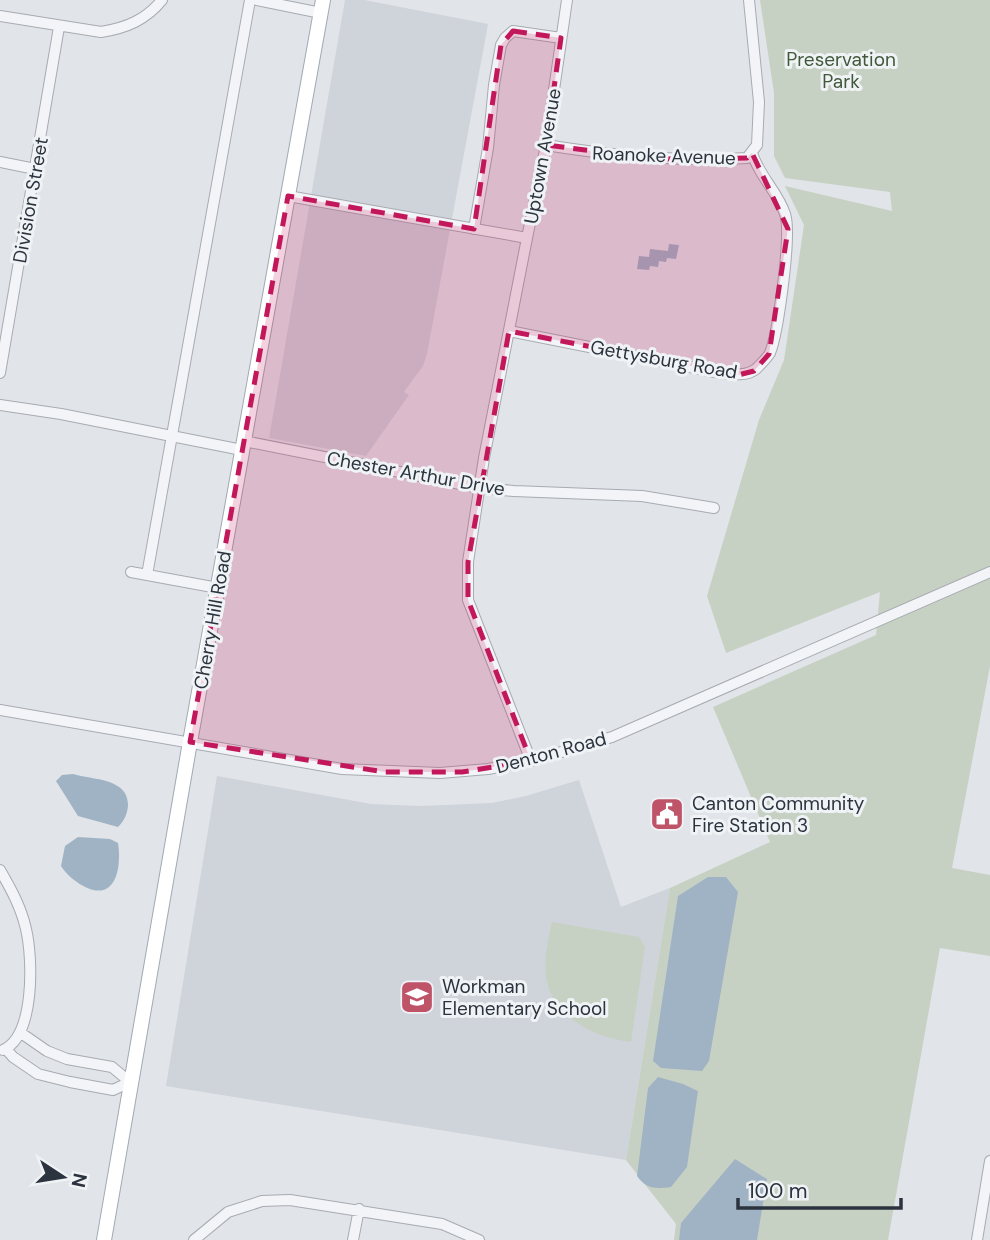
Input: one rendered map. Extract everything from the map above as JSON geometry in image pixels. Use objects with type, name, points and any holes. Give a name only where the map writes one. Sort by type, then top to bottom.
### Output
[{"type":"main road","name":"Cherry Hill Road","points":[[104,1240],[190,741],[322,6]]},
{"type":"street","points":[[0,16],[101,32],[117,30],[140,21],[162,0]]},
{"type":"street","points":[[148,575],[250,0]]},
{"type":"street","points":[[257,0],[322,6]]},
{"type":"street","name":"Uptown Avenue","points":[[288,195],[527,238],[546,145],[567,0]]},
{"type":"street","name":"Roanoke Avenue","points":[[546,145],[655,159],[747,158],[757,145],[759,102],[749,0]]},
{"type":"street","name":"Division Street","points":[[0,373],[59,27]]},
{"type":"street","points":[[474,229],[505,38],[513,31],[561,38]]},
{"type":"street","name":"Gettysburg Road","points":[[509,331],[719,373],[738,375],[754,371],[769,354],[786,261],[788,229],[786,215],[779,200],[757,167],[752,153]]},
{"type":"street","points":[[0,162],[35,169]]},
{"type":"street","points":[[527,238],[480,488],[468,562],[468,600],[531,761]]},
{"type":"street","name":"Chester Arthur Drive","points":[[0,405],[480,488],[642,496],[715,508]]},
{"type":"street","points":[[131,572],[218,589]]},
{"type":"street","name":"Denton Road","points":[[0,710],[190,741],[307,764],[385,772],[462,772],[531,761],[612,737],[990,572]]},
{"type":"street","points":[[0,870],[17,898],[27,932],[29,984],[27,1016],[21,1033],[3,1050],[38,1074],[69,1082],[113,1090],[130,1082],[112,1067],[67,1059],[47,1051],[21,1033]]},
{"type":"street","points":[[977,1240],[990,1161]]},
{"type":"street","points":[[194,1240],[228,1212],[262,1201],[290,1200],[442,1224],[479,1240]]},
{"type":"street","points":[[353,1240],[359,1209]]},
{"type":"highlighted area","points":[[513,31],[561,38],[546,145],[655,159],[747,158],[752,153],[788,229],[769,354],[754,371],[738,375],[509,331],[468,562],[468,600],[531,761],[462,772],[385,772],[190,742],[288,196],[474,229],[501,45]]},
{"type":"shaded area","points":[[345,0],[364,0],[488,24],[427,354],[423,366],[404,392],[409,395],[366,456],[269,438]]},
{"type":"shaded area","name":"Workman Elementary School","points":[[217,776],[371,804],[420,806],[492,803],[579,780],[621,907],[670,888],[626,1160],[166,1086]]},
{"type":"green space","name":"Preservation Park","points":[[760,0],[990,0],[990,666],[952,868],[990,875],[990,956],[940,948],[888,1240],[674,1240],[676,1224],[626,1160],[670,888],[770,842],[713,707],[876,635],[880,592],[726,653],[707,596],[759,420],[784,360],[804,225],[785,186],[892,211],[890,192],[785,178],[774,156],[774,93]]},
{"type":"green space","points":[[552,922],[639,937],[645,947],[631,1042],[603,1036],[590,1030],[577,1023],[556,1003],[546,976]]},
{"type":"water","points":[[669,244],[679,245],[676,259],[659,261],[658,267],[650,266],[649,270],[637,269],[639,256],[649,257],[650,249],[668,251]]},
{"type":"water","points":[[73,774],[108,782],[123,790],[128,806],[125,818],[118,827],[78,816],[56,781],[62,775]]},
{"type":"water","points":[[78,837],[110,839],[118,843],[117,872],[109,887],[103,890],[90,889],[69,876],[61,866],[65,846]]},
{"type":"water","points":[[708,877],[726,877],[738,892],[709,1061],[702,1071],[661,1068],[653,1061],[678,896]]},
{"type":"water","points":[[658,1077],[698,1091],[687,1167],[671,1187],[661,1188],[648,1186],[637,1176],[648,1088]]},
{"type":"water","points":[[735,1159],[767,1179],[757,1240],[679,1240],[681,1223]]},
{"type":"place","name":"Canton Community Fire Station 3","points":[[667,814]]},
{"type":"place","name":"Workman Elementary School","points":[[417,997]]}]
